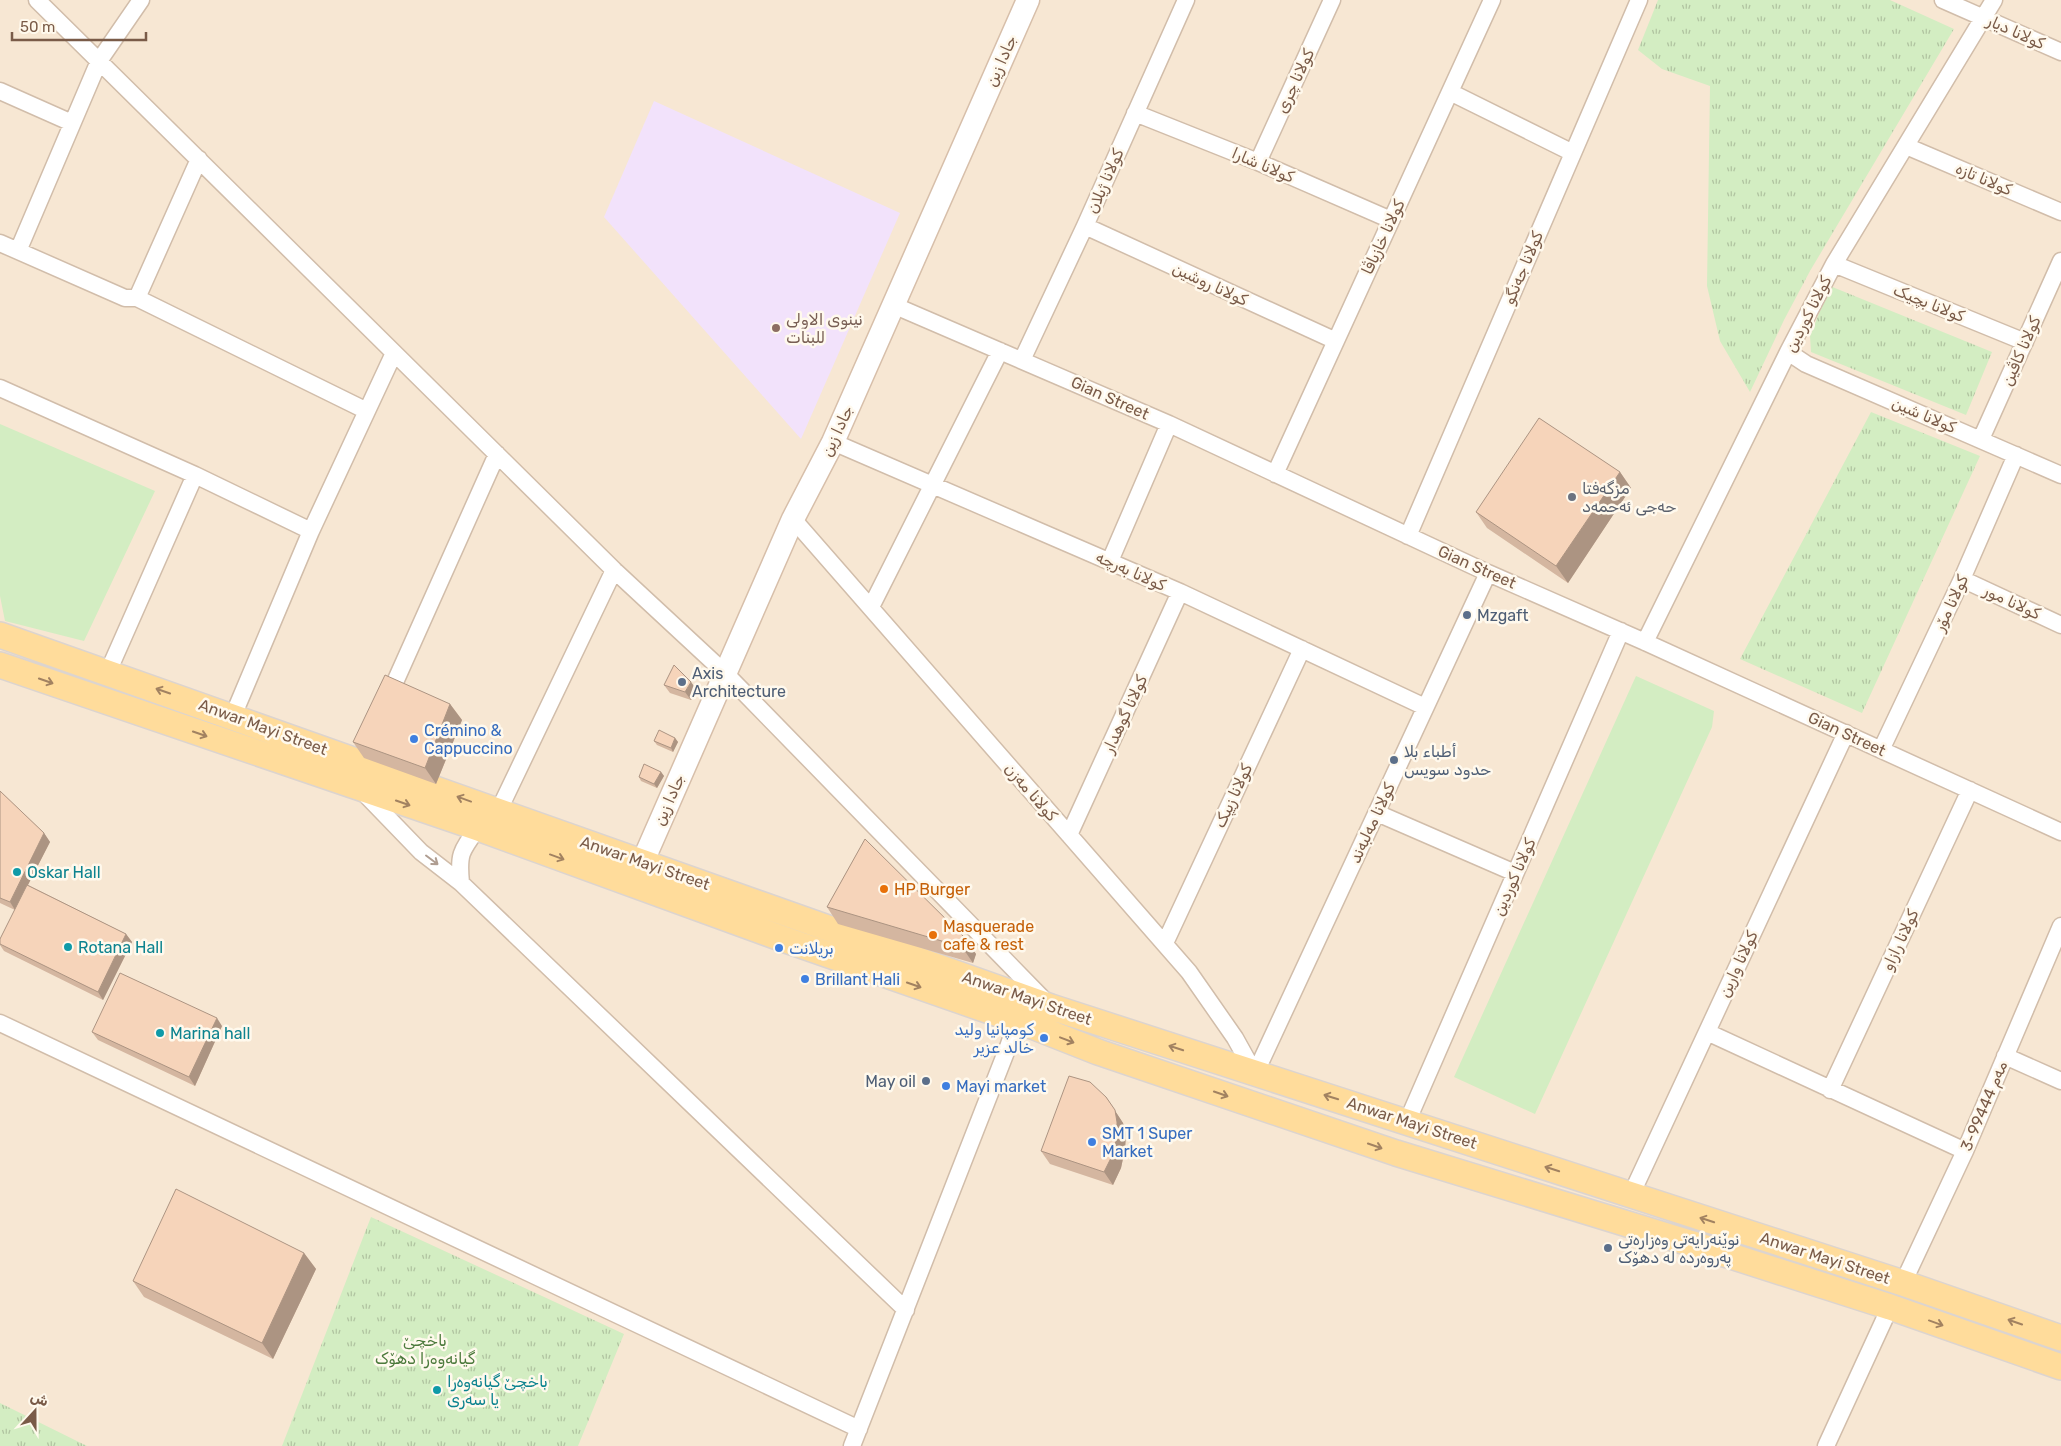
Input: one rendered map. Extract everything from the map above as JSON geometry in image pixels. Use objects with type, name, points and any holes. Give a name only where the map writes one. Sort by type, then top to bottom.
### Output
[{"type":"main road","name":"Anwar Mayi Street","points":[[0,634],[233,716],[363,752],[498,812],[613,853],[642,861],[1051,1007],[1903,1283],[2061,1338]]},
{"type":"main road","name":"Anwar Mayi Street","points":[[0,665],[478,828],[786,940],[1017,1021],[1098,1052],[1396,1153],[1890,1306],[2061,1367]]},
{"type":"main road","points":[[786,940],[793,915]]},
{"type":"street","points":[[37,0],[614,570],[726,673],[1051,1007]]},
{"type":"street","points":[[18,251],[99,61],[141,0]]},
{"type":"street","name":"جادا زین","points":[[642,861],[794,519],[833,442],[1028,0]]},
{"type":"street","name":"کولانا ژیلان","points":[[1022,360],[1085,226],[1186,0]]},
{"type":"street","name":"کولانا چری","points":[[1258,162],[1332,0]]},
{"type":"street","name":"کولانا خازیاڤا","points":[[1275,474],[1492,0]]},
{"type":"street","name":"کولانا جەنگو","points":[[1408,536],[1639,0]]},
{"type":"street","name":"کولانا دیار","points":[[1943,0],[2061,52]]},
{"type":"street","name":"کولانا کوردین","points":[[1645,642],[1788,352],[1834,264],[1994,0]]},
{"type":"street","points":[[0,90],[72,123]]},
{"type":"street","points":[[1450,92],[1573,153]]},
{"type":"street","name":"کولانا شارا","points":[[1135,113],[1258,162],[1391,220]]},
{"type":"street","name":"کولانا تازە","points":[[1906,146],[2061,212]]},
{"type":"street","points":[[137,298],[199,160]]},
{"type":"street","name":"کولانا روشین","points":[[1085,226],[1336,341]]},
{"type":"street","points":[[0,243],[125,298],[137,298],[367,411]]},
{"type":"street","name":"کولانا کاڤین","points":[[1981,440],[2061,262]]},
{"type":"street","name":"کولانا بچیک","points":[[1834,264],[2025,342]]},
{"type":"street","name":"Gian Street","points":[[893,305],[1169,424],[1488,573],[1621,631],[2061,832]]},
{"type":"street","points":[[871,607],[1000,351]]},
{"type":"street","name":"کولانا شین","points":[[1788,352],[1806,364],[2061,475]]},
{"type":"street","points":[[233,716],[311,531],[394,353]]},
{"type":"street","points":[[0,388],[195,475],[311,531]]},
{"type":"street","points":[[1110,561],[1169,424]]},
{"type":"street","name":"کولانا بەرچە","points":[[833,442],[1180,592],[1425,707]]},
{"type":"street","points":[[379,716],[497,454]]},
{"type":"street","name":"کولانا مۆر","points":[[1881,750],[1962,579],[2016,455]]},
{"type":"street","points":[[108,672],[195,475]]},
{"type":"street","name":"کولانا مەزن","points":[[794,519],[1069,835],[1165,942],[1213,1005],[1255,1074]]},
{"type":"street","points":[[498,812],[614,570]]},
{"type":"street","name":"کولانا مەلبەند","points":[[1255,1074],[1488,573]]},
{"type":"street","name":"کولانا مور","points":[[1962,579],[2061,625]]},
{"type":"street","name":"کولانا گوهدار","points":[[1069,835],[1180,592]]},
{"type":"street","name":"کولانا کوردین","points":[[1407,1122],[1621,631]]},
{"type":"street","name":"کولانا زیپک","points":[[1165,942],[1302,649]]},
{"type":"street","name":"کولانا وارین","points":[[1631,1195],[1846,733]]},
{"type":"street","points":[[360,789],[421,852],[461,883],[906,1310]]},
{"type":"street","name":"کولانا رازاو","points":[[1830,1090],[1970,790]]},
{"type":"street","points":[[1377,813],[1515,873]]},
{"type":"street","points":[[461,883],[459,863],[462,849],[478,828]]},
{"type":"street","name":"مەم 99444-3","points":[[1903,1283],[1965,1151],[2061,926]]},
{"type":"street","points":[[852,1446],[1017,1021]]},
{"type":"street","points":[[0,1023],[859,1429]]},
{"type":"street","points":[[1707,1032],[1965,1151]]},
{"type":"street","points":[[2005,1056],[2061,1081]]},
{"type":"street","points":[[1826,1446],[1890,1306]]},
{"type":"shaded area","points":[[0,0],[2061,0],[2061,1446],[0,1446]]},
{"type":"shaded area","name":"نينوى الاولى للبنات","points":[[654,101],[900,213],[801,439],[604,217]]},
{"type":"green space","points":[[1658,0],[1890,0],[1954,29],[1810,271],[1784,320],[1750,392],[1720,341],[1707,286],[1710,86],[1662,69],[1638,50]]},
{"type":"green space","points":[[1830,286],[1992,352],[1966,415],[1811,352],[1810,336]]},
{"type":"green space","points":[[1871,412],[1980,456],[1862,713],[1740,659]]},
{"type":"green space","points":[[0,424],[155,491],[84,641],[5,621],[0,596]]},
{"type":"green space","points":[[1636,676],[1714,711],[1712,727],[1535,1114],[1454,1077]]},
{"type":"green space","name":"باخچێ گیانه‌وه‌را دهۆک","points":[[371,1217],[624,1334],[578,1446],[282,1446]]},
{"type":"green space","points":[[0,1403],[87,1446],[0,1446]]},
{"type":"building","points":[[1539,418],[1620,472],[1556,566],[1476,512]]},
{"type":"building","points":[[674,665],[691,682],[685,692],[664,685]]},
{"type":"building","name":"Crémino & Cappuccino","points":[[385,675],[450,704],[425,768],[353,742]]},
{"type":"building","points":[[659,730],[675,738],[671,748],[654,741]]},
{"type":"building","points":[[644,764],[661,772],[654,784],[639,777]]},
{"type":"building","name":"Oskar Hall","points":[[0,791],[44,833],[10,902],[0,898]]},
{"type":"building","name":"HP Burger","points":[[865,839],[965,938],[962,947],[827,907]]},
{"type":"building","name":"Rotana Hall","points":[[27,885],[126,934],[98,992],[0,944],[0,939]]},
{"type":"building","name":"Marina hall","points":[[120,973],[217,1018],[189,1077],[92,1032]]},
{"type":"building","name":"SMT 1 Super Market","points":[[1069,1076],[1090,1082],[1106,1097],[1115,1110],[1117,1137],[1112,1156],[1104,1172],[1041,1151]]},
{"type":"building","points":[[176,1189],[304,1253],[262,1343],[133,1281]]},
{"type":"place","name":"نينوى الاولى للبنات","points":[[776,328]]},
{"type":"place","name":"مزگەفتا حەجی ئەحمەد","points":[[1572,497]]},
{"type":"place","name":"Mzgaft","points":[[1467,615]]},
{"type":"place","name":"Axis Architecture","points":[[682,682]]},
{"type":"place","name":"Crémino & Cappuccino","points":[[414,739]]},
{"type":"place","name":"أطباء بلا حدود سويس","points":[[1394,760]]},
{"type":"place","name":"Oskar Hall","points":[[17,872]]},
{"type":"place","name":"HP Burger","points":[[884,889]]},
{"type":"place","name":"Masquerade cafe & rest","points":[[933,935]]},
{"type":"place","name":"Rotana Hall","points":[[68,947]]},
{"type":"place","name":"بریلانت","points":[[779,948]]},
{"type":"place","name":"Brillant Hali","points":[[805,979]]},
{"type":"place","name":"Marina hall","points":[[160,1033]]},
{"type":"place","name":"كومپانيا وليد خالد عزير","points":[[1044,1038]]},
{"type":"place","name":"May oil","points":[[926,1081]]},
{"type":"place","name":"Mayi market","points":[[946,1086]]},
{"type":"place","name":"SMT 1 Super Market","points":[[1092,1142]]},
{"type":"place","name":"نوێنەرایەتی وەزارەتی پەروەردە لە دهۆک","points":[[1608,1248]]},
{"type":"place","name":"باخچێ گیانەوەرا یا سەری","points":[[437,1390]]}]
